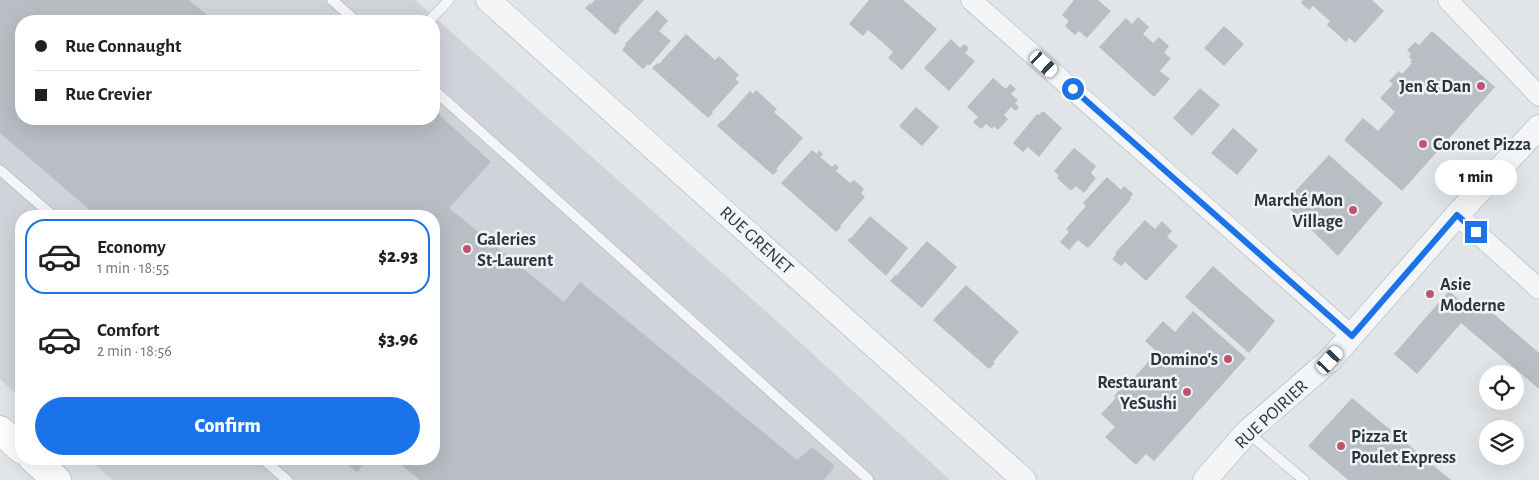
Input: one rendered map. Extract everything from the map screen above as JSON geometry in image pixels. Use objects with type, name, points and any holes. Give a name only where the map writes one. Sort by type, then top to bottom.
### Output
[{"type":"main road","points":[[0,430],[15,443]]},
{"type":"main road","points":[[40,465],[57,480]]},
{"type":"street","name":"RUE GRENET","points":[[488,0],[1024,480]]},
{"type":"street","points":[[971,0],[1352,336]]},
{"type":"street","points":[[1448,0],[1539,96]]},
{"type":"street","name":"RUE POIRIER","points":[[1205,480],[1247,432],[1330,360],[1457,215],[1539,127]]},
{"type":"street","points":[[1457,215],[1539,289]]},
{"type":"lane","points":[[332,0],[349,15]]},
{"type":"lane","points":[[435,15],[449,0]]},
{"type":"lane","points":[[440,95],[867,480]]},
{"type":"lane","points":[[0,170],[46,210]]},
{"type":"lane","points":[[1247,432],[1304,480]]},
{"type":"lane","points":[[269,465],[282,478]]},
{"type":"shaded area","points":[[0,0],[415,0],[432,15],[15,15],[15,125],[440,125],[440,22],[779,323],[950,480],[113,480],[96,465],[440,465],[440,210],[15,210],[15,393],[0,379]]},
{"type":"building","name":"Galeries St-Laurent","points":[[0,0],[189,0],[207,15],[15,15],[15,125],[440,125],[440,115],[491,162],[449,208],[564,302],[580,282],[797,460],[812,447],[835,466],[824,480],[420,480],[401,465],[440,465],[440,210],[90,210],[0,133]]},
{"type":"building","points":[[595,0],[644,0],[618,29],[620,30],[615,35],[585,8]]},
{"type":"building","points":[[869,0],[903,0],[937,29],[902,70],[888,58],[893,52],[881,41],[868,30],[863,36],[849,24]]},
{"type":"building","points":[[1074,0],[1098,0],[1111,11],[1087,38],[1079,31],[1075,35],[1065,26],[1069,21],[1062,15]]},
{"type":"building","points":[[1303,0],[1372,0],[1384,11],[1355,43],[1349,38],[1346,42],[1327,25],[1330,21],[1313,6],[1309,10],[1301,3]]},
{"type":"building","points":[[657,10],[668,21],[659,31],[671,41],[649,66],[648,64],[643,69],[622,50],[625,44]]},
{"type":"building","points":[[1138,17],[1149,27],[1143,34],[1153,43],[1159,37],[1169,46],[1164,53],[1171,58],[1160,71],[1170,79],[1154,97],[1099,47],[1126,18],[1132,24]]},
{"type":"building","points":[[1224,26],[1244,44],[1224,66],[1204,48]]},
{"type":"building","points":[[1432,31],[1495,87],[1402,191],[1344,140],[1363,118],[1378,131],[1395,112],[1380,98],[1393,84],[1389,81],[1399,71],[1402,74],[1412,63],[1409,57],[1411,54],[1407,50],[1415,42],[1419,45]]},
{"type":"building","points":[[686,34],[715,60],[719,56],[739,75],[735,79],[739,82],[708,118],[652,68],[657,63],[659,64]]},
{"type":"building","points":[[951,39],[960,48],[964,44],[969,48],[965,53],[975,61],[949,91],[924,68]]},
{"type":"building","points":[[993,78],[1006,89],[1010,84],[1016,89],[1011,94],[1018,100],[1015,103],[1019,107],[1016,111],[1011,107],[1004,115],[1008,119],[998,130],[994,126],[992,129],[986,124],[981,129],[973,122],[978,117],[967,107]]},
{"type":"building","points":[[1200,88],[1220,105],[1192,136],[1173,118]]},
{"type":"building","points":[[756,90],[777,109],[774,112],[803,138],[773,175],[717,126],[750,91],[753,94]]},
{"type":"building","points":[[916,107],[939,127],[922,146],[899,126]]},
{"type":"building","points":[[1043,111],[1062,128],[1039,157],[1028,147],[1023,152],[1013,143],[1037,114],[1039,115]]},
{"type":"building","points":[[1233,128],[1258,150],[1237,175],[1211,153]]},
{"type":"building","points":[[1074,148],[1096,166],[1091,173],[1096,178],[1084,193],[1076,186],[1070,190],[1057,178],[1059,176],[1054,171]]},
{"type":"building","points":[[812,150],[817,154],[819,150],[823,154],[820,157],[832,167],[835,164],[839,167],[836,171],[850,183],[854,180],[864,189],[861,193],[865,197],[836,232],[781,183]]},
{"type":"building","points":[[1329,155],[1383,203],[1338,256],[1284,203]]},
{"type":"building","points":[[1107,177],[1121,190],[1124,186],[1133,194],[1131,199],[1088,248],[1078,240],[1069,250],[1060,242],[1069,232],[1066,229],[1086,206],[1083,203]]},
{"type":"building","points":[[870,216],[908,248],[886,276],[847,240],[852,237]]},
{"type":"building","points":[[1145,220],[1155,229],[1162,221],[1172,231],[1167,237],[1178,246],[1146,281],[1125,262],[1121,266],[1112,259],[1116,255],[1115,253]]},
{"type":"building","points":[[927,241],[957,267],[922,308],[890,281]]},
{"type":"building","points":[[1213,266],[1275,321],[1249,353],[1185,297]]},
{"type":"building","points":[[966,285],[1019,332],[989,369],[933,320]]},
{"type":"building","points":[[1449,291],[1472,311],[1480,302],[1539,353],[1539,389],[1524,376],[1524,365],[1511,365],[1461,323],[1417,374],[1394,354]]},
{"type":"building","points":[[1193,311],[1246,358],[1154,461],[1146,454],[1136,465],[1105,437],[1115,427],[1101,414],[1116,398],[1114,396],[1122,387],[1124,389],[1157,352],[1145,341],[1163,321],[1175,332]]},
{"type":"building","points":[[1352,398],[1451,480],[1348,480],[1308,446]]},
{"type":"building","points":[[348,465],[363,465],[357,472]]},
{"type":"place","name":"Jen & Dan","points":[[1481,86]]},
{"type":"place","name":"Coronet Pizza","points":[[1423,144]]},
{"type":"place","name":"Marché Mon Village","points":[[1353,210]]},
{"type":"place","name":"Galeries St-Laurent","points":[[467,249]]},
{"type":"place","name":"Asie Moderne","points":[[1430,294]]},
{"type":"place","name":"Domino's","points":[[1228,359]]},
{"type":"place","name":"Restaurant YeSushi","points":[[1187,392]]},
{"type":"place","name":"Pizza Et Poulet Express","points":[[1341,446]]},
{"type":"route","points":[[1073,89],[1352,336],[1457,215],[1476,232]]}]
